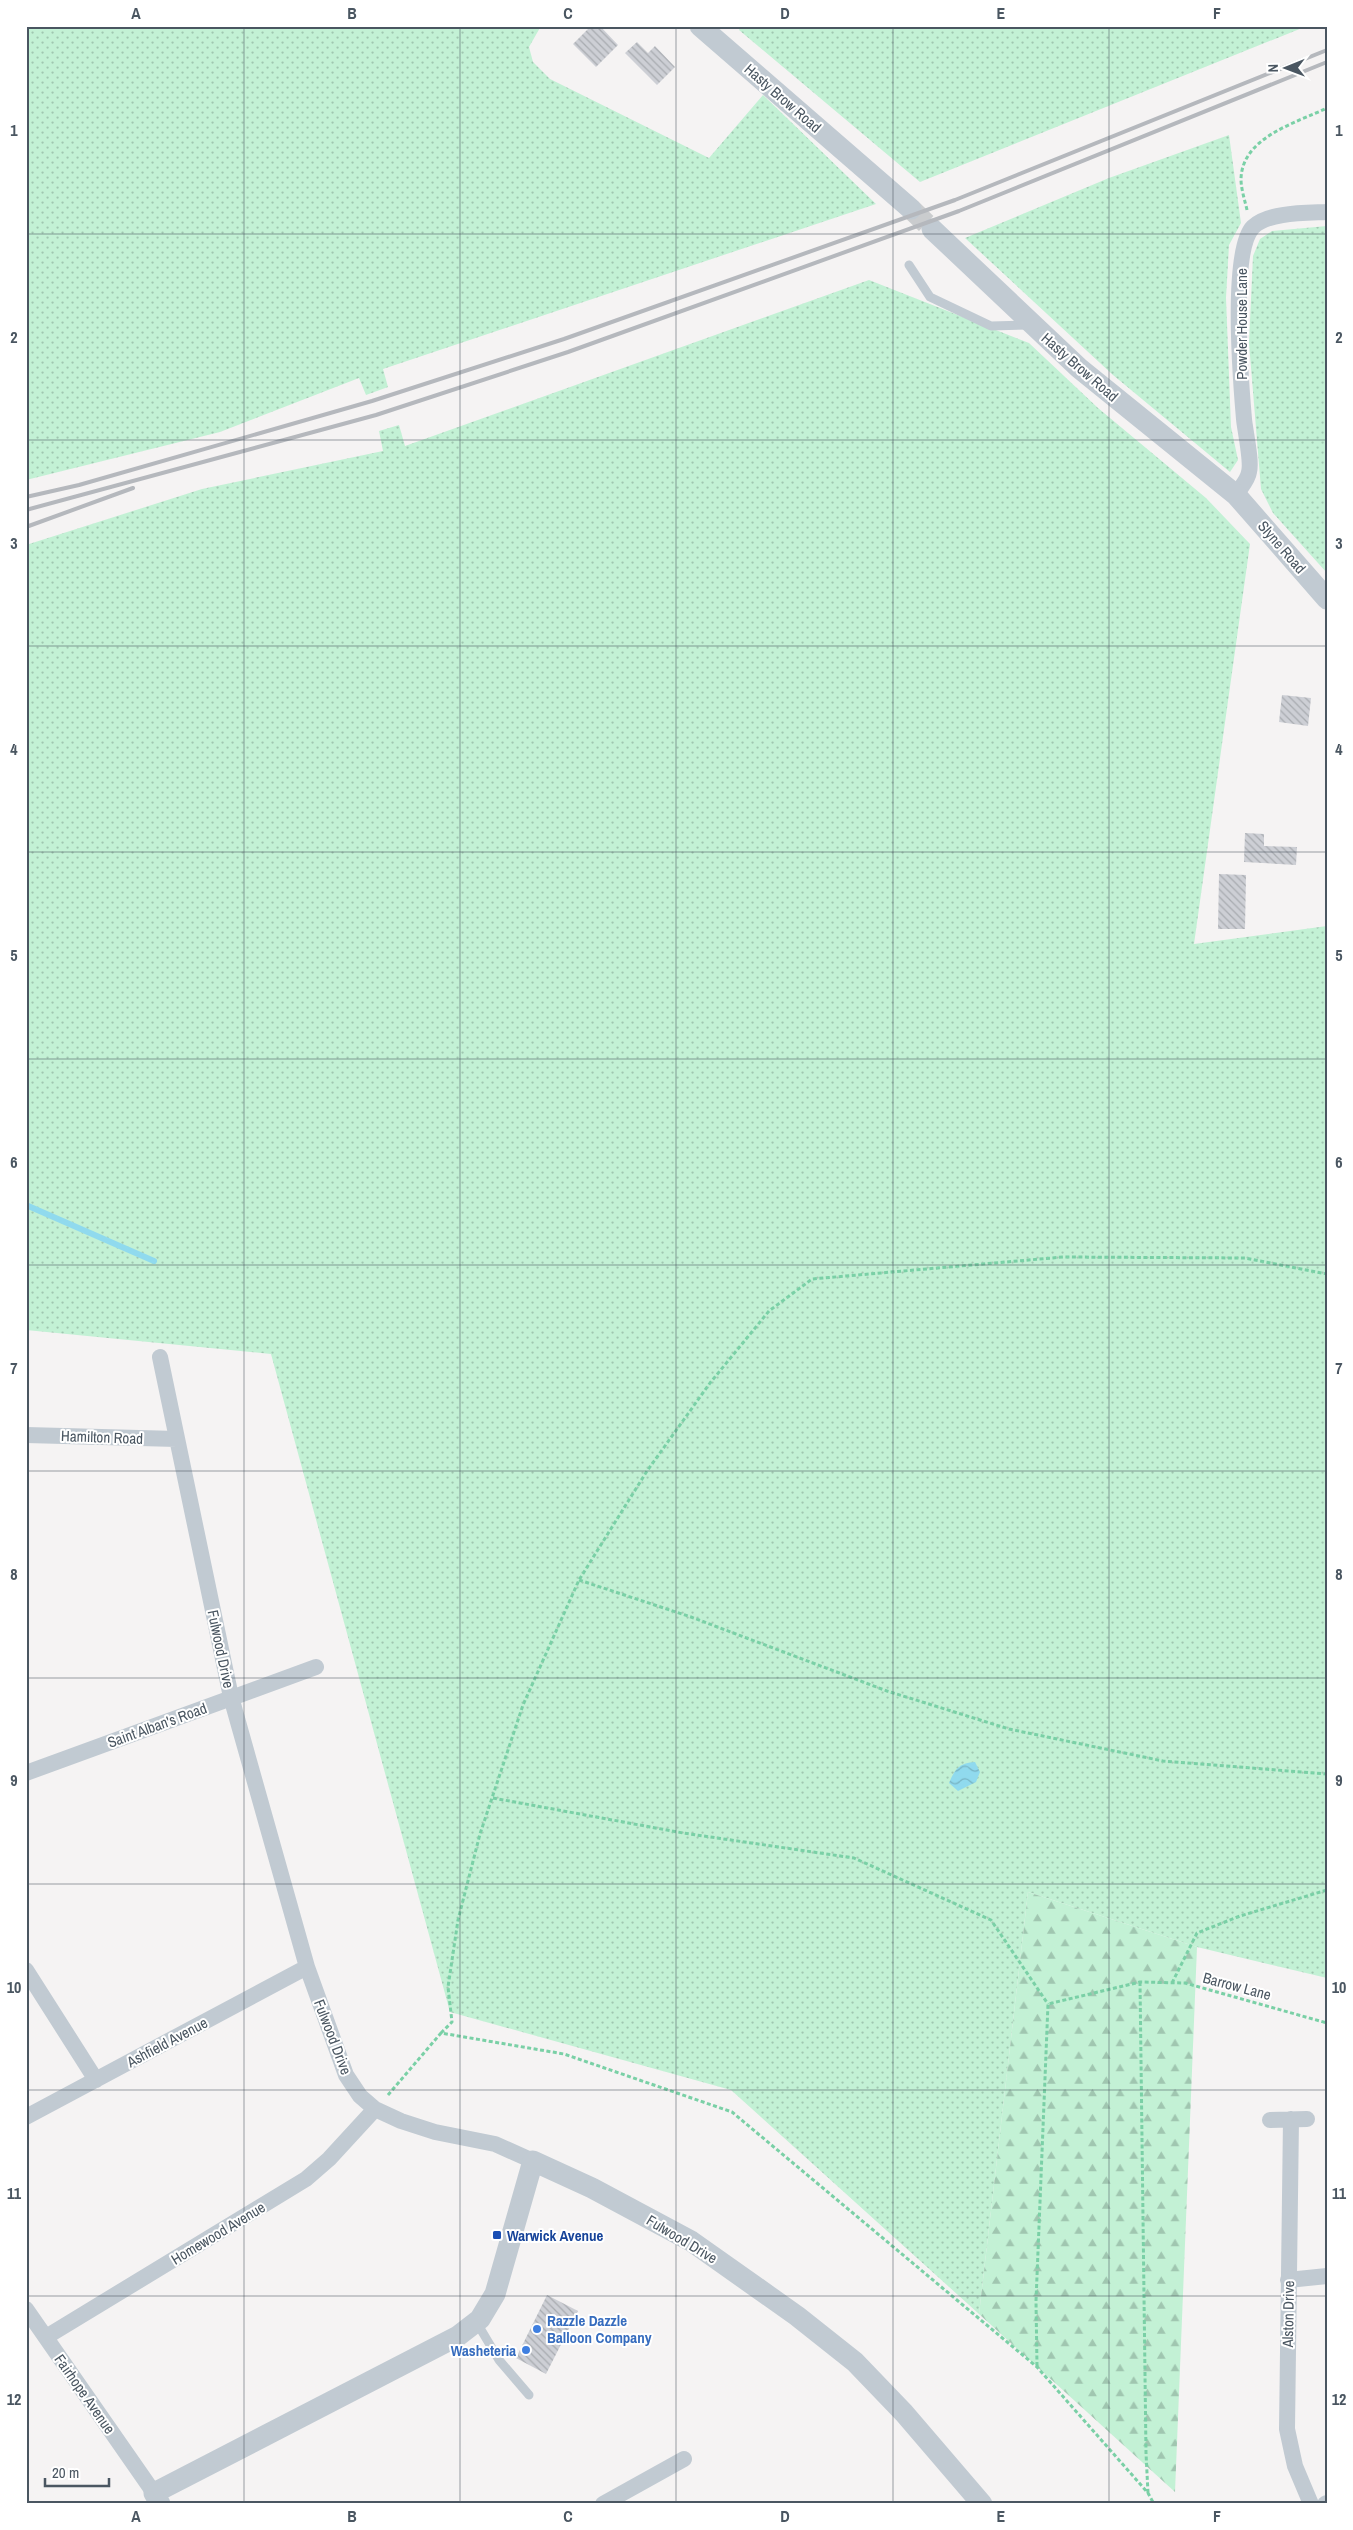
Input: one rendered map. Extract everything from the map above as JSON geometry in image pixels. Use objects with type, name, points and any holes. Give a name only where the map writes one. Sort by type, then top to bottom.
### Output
[{"type":"street","name":"Hasty Brow Road","points":[[700,26],[911,209]]},
{"type":"street","points":[[1253,227],[1267,220],[1287,214],[1327,212]]},
{"type":"street","name":"Powder House Lane","points":[[1236,495],[1250,472],[1241,388],[1240,287],[1243,246],[1253,227]]},
{"type":"street","name":"Hasty Brow Road","points":[[932,229],[1079,368],[1236,495]]},
{"type":"street","name":"Slyne Road","points":[[1236,495],[1327,598]]},
{"type":"street","name":"Fulwood Drive","points":[[160,1357],[231,1697],[307,1967],[346,2075],[360,2096],[375,2109],[400,2121],[435,2132],[495,2144],[592,2188],[691,2241],[797,2316],[855,2362],[904,2413],[973,2501]]},
{"type":"street","name":"Hamilton Road","points":[[26,1435],[177,1439]]},
{"type":"street","name":"Saint Alban's Road","points":[[26,1773],[316,1667]]},
{"type":"street","name":"Ashfield Avenue","points":[[26,2116],[307,1967]]},
{"type":"street","points":[[26,1970],[96,2080]]},
{"type":"street","name":"Homewood Avenue","points":[[46,2337],[306,2180],[329,2159],[375,2109]]},
{"type":"street","name":"Alston Drive","points":[[1291,2119],[1286,2429],[1295,2466],[1311,2504]]},
{"type":"street","points":[[1270,2120],[1307,2119]]},
{"type":"street","points":[[157,2498],[458,2336],[476,2322],[495,2294],[533,2161]]},
{"type":"street","points":[[1288,2280],[1327,2276]]},
{"type":"street","name":"Fairhope Avenue","points":[[26,2309],[157,2498]]},
{"type":"street","points":[[603,2504],[684,2460]]},
{"type":"lane","points":[[909,265],[930,297],[991,326],[1033,325]]},
{"type":"lane","points":[[476,2322],[499,2360],[529,2396]]},
{"type":"path","points":[[1253,227],[1241,179],[1248,154],[1269,135],[1327,108]]},
{"type":"path","points":[[375,2109],[440,2033],[452,2022],[448,1987],[458,1920],[480,1834],[523,1705],[579,1580],[647,1471],[710,1383],[769,1311],[812,1279],[1063,1257],[1245,1258],[1327,1274]]},
{"type":"path","points":[[579,1580],[691,1616],[887,1691],[1009,1729],[1163,1761],[1327,1774]]},
{"type":"path","points":[[493,1798],[683,1834],[854,1858],[991,1920],[1048,2004],[1036,2300],[1037,2367]]},
{"type":"path","points":[[1172,1983],[1197,1933],[1240,1916],[1327,1890]]},
{"type":"path","points":[[1140,1982],[1148,2494]]},
{"type":"path","name":"Barrow Lane","points":[[1048,2004],[1140,1982],[1185,1983],[1327,2022]]},
{"type":"path","points":[[440,2033],[564,2054],[732,2112],[1037,2367],[1148,2494],[1154,2504]]},
{"type":"green space","points":[[26,26],[541,26],[529,47],[533,62],[550,79],[709,158],[763,95],[876,204],[383,369],[388,387],[366,395],[359,378],[220,432],[26,480]]},
{"type":"green space","points":[[741,26],[1307,26],[920,182],[739,30]]},
{"type":"green space","points":[[1229,135],[1241,223],[1229,245],[1226,298],[1231,427],[1238,460],[1230,472],[1113,375],[965,238],[1109,178]]},
{"type":"green space","points":[[1327,226],[1327,573],[1273,513],[1261,489],[1249,343],[1253,256],[1260,239],[1272,231]]},
{"type":"green space","points":[[869,280],[1029,343],[1098,408],[1206,498],[1250,544],[1194,944],[1327,926],[1327,1978],[1197,1947],[1028,1892],[979,2314],[731,2090],[450,2012],[271,1354],[26,1330],[26,545],[202,489],[383,451],[379,431],[399,425],[405,446]]},
{"type":"green space","points":[[1028,1892],[1197,1947],[1175,2492],[979,2314]]},
{"type":"water","points":[[975,1762],[980,1772],[976,1782],[958,1791],[949,1783],[953,1774],[961,1765]]},
{"type":"building","points":[[591,26],[600,26],[618,45],[596,67],[573,44]]},
{"type":"building","points":[[637,42],[648,53],[655,46],[675,67],[657,85],[625,53]]},
{"type":"building","points":[[1282,695],[1311,698],[1308,726],[1279,722]]},
{"type":"building","points":[[1245,833],[1264,834],[1264,846],[1297,847],[1296,865],[1244,862]]},
{"type":"building","points":[[1219,874],[1246,875],[1245,929],[1218,929]]},
{"type":"building","points":[[547,2295],[578,2311],[546,2374],[516,2358]]},
{"type":"waterway","points":[[26,1205],[154,1261]]},
{"type":"tunnel","points":[[911,209],[932,229]]},
{"type":"railway","points":[[26,497],[79,485],[372,401],[564,339],[955,200],[1327,50]]},
{"type":"railway","points":[[26,510],[376,415],[568,352],[959,211],[1327,62]]},
{"type":"railway","points":[[26,527],[133,488]]},
{"type":"place","name":"Warwick Avenue","points":[[497,2235]]},
{"type":"place","name":"Razzle Dazzle Balloon Company","points":[[537,2329]]},
{"type":"place","name":"Washeteria","points":[[526,2350]]}]
